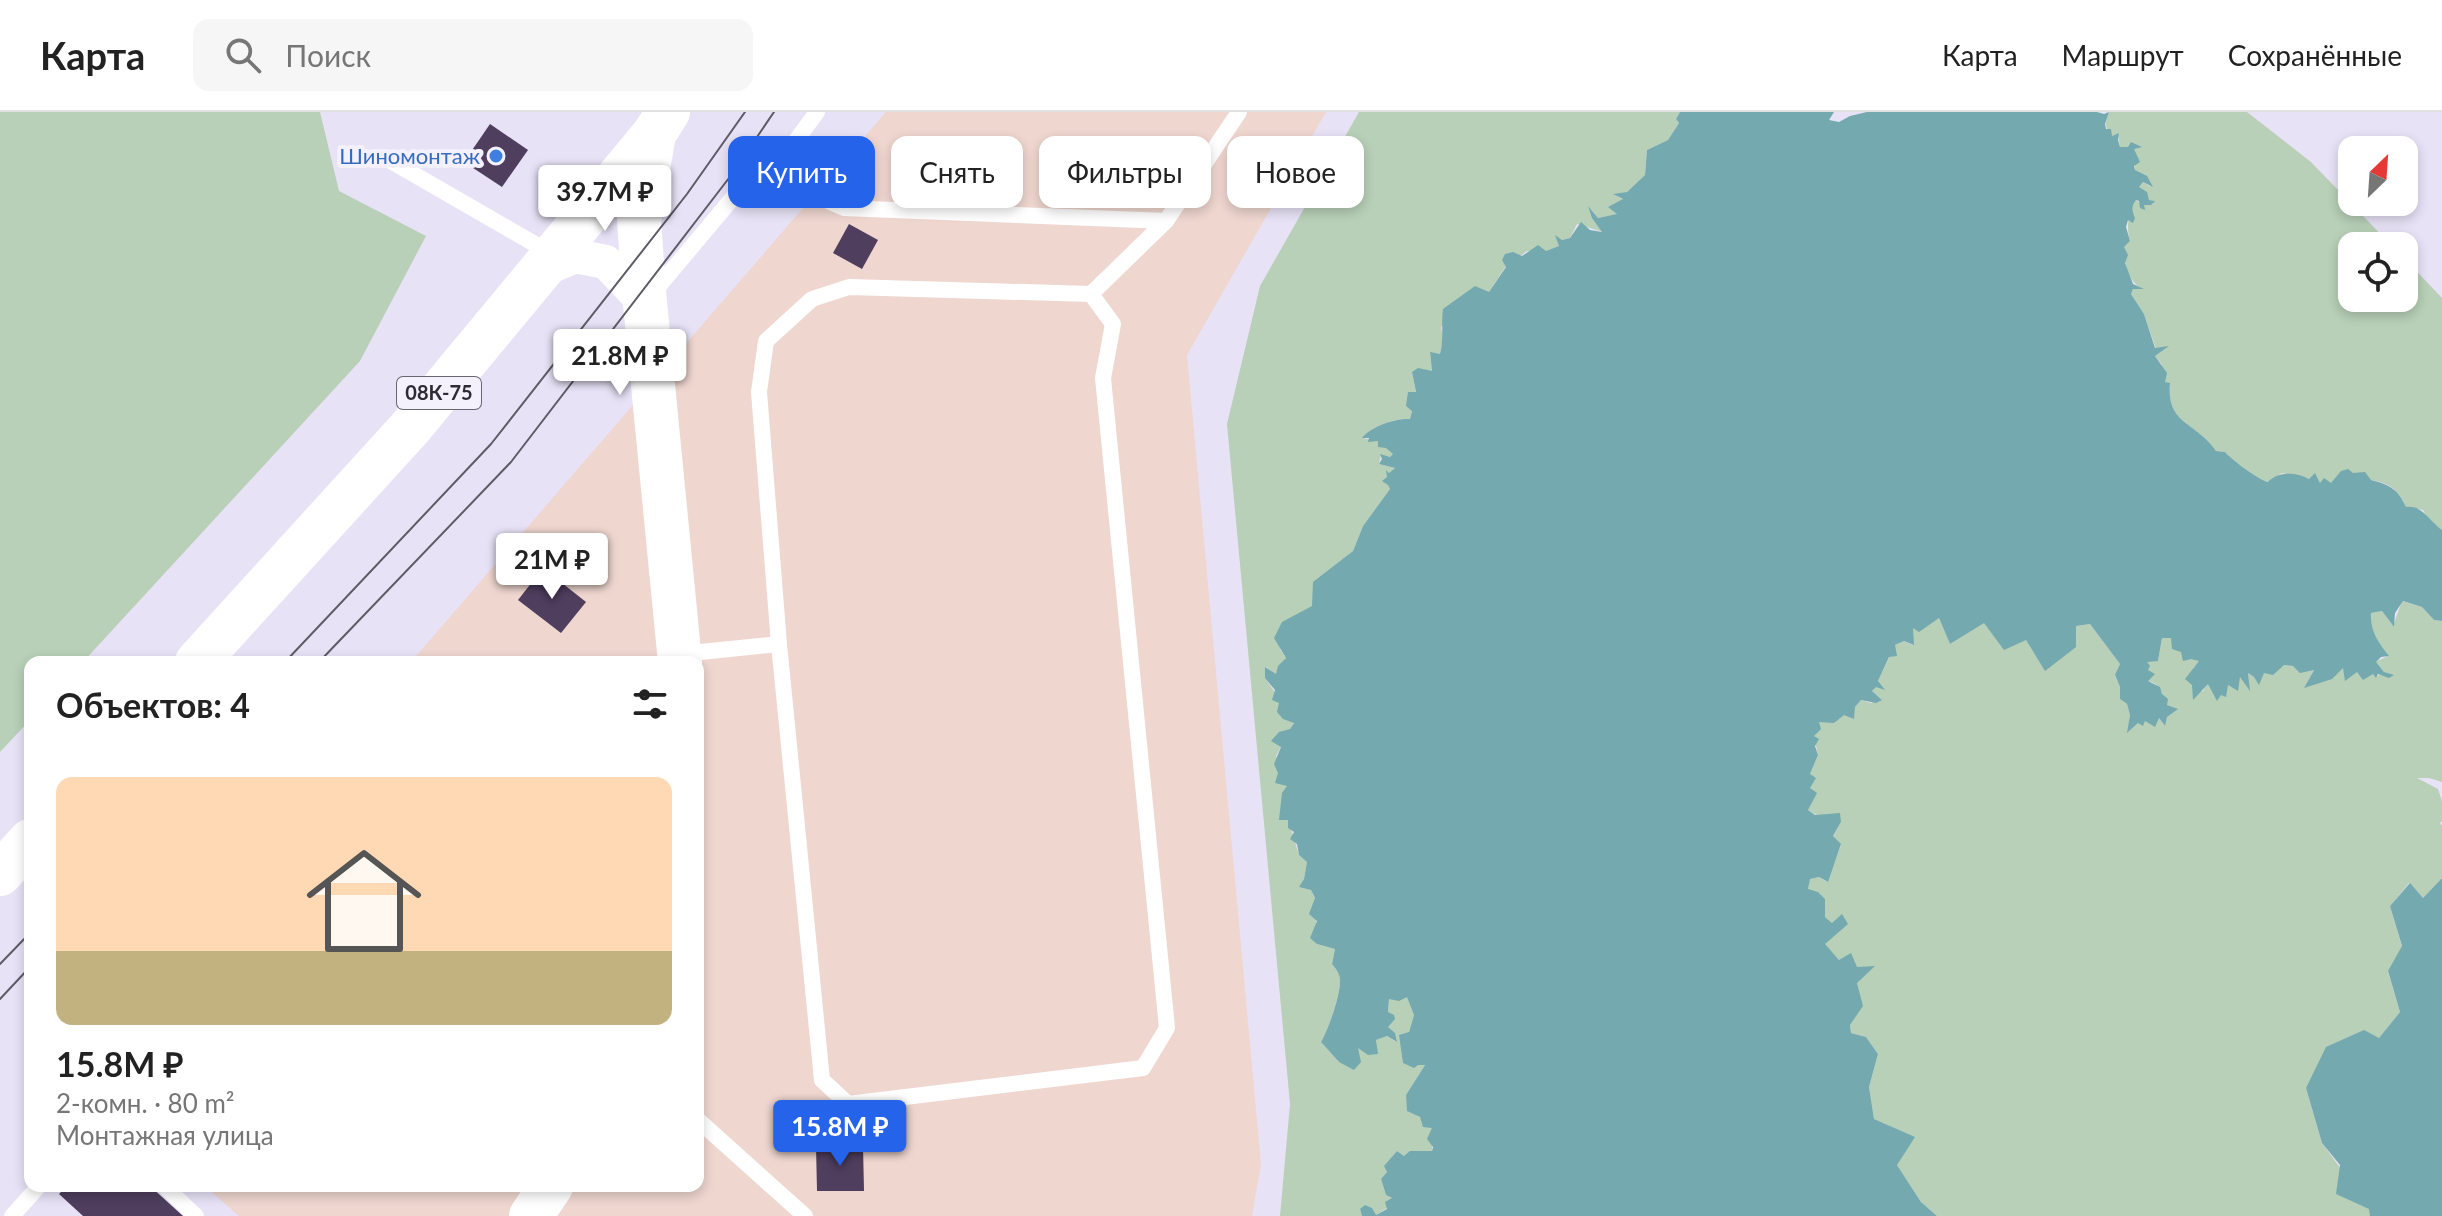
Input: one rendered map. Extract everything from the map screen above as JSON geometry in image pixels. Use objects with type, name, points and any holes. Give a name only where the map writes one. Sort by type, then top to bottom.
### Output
[{"type":"main road","name":"08К-75","points":[[202,656],[410,428],[661,123]]},
{"type":"main road","points":[[661,123],[639,221],[680,656]]},
{"type":"main road","points":[[0,874],[24,848]]},
{"type":"main road","points":[[531,1216],[547,1192]]},
{"type":"street","points":[[547,263],[575,256],[606,262],[645,303]]},
{"type":"lane","points":[[799,136],[817,112]]},
{"type":"lane","points":[[1091,294],[1113,324],[1103,378],[1167,1028],[1143,1068],[848,1104],[822,1080],[779,644],[759,392],[766,341],[812,299],[849,287],[1091,294],[1166,221],[1239,112]]},
{"type":"lane","points":[[384,157],[547,263]]},
{"type":"lane","points":[[645,303],[728,204]]},
{"type":"lane","points":[[844,208],[1166,221]]},
{"type":"lane","points":[[694,656],[779,644]]},
{"type":"lane","points":[[704,1125],[805,1216]]},
{"type":"lane","points":[[12,1216],[34,1192]]},
{"type":"lane","points":[[170,1192],[196,1216]]},
{"type":"shaded area","points":[[0,112],[320,112],[339,191],[426,236],[360,361],[89,656],[24,656],[24,726],[0,752]]},
{"type":"shaded area","points":[[886,112],[1326,112],[1312,136],[1227,136],[1227,208],[1271,208],[1187,355],[1261,1164],[1252,1216],[239,1216],[212,1192],[704,1192],[704,656],[416,656],[803,208],[875,208],[875,136],[865,136]]},
{"type":"shaded area","points":[[1359,112],[1680,112],[1676,119],[1679,123],[1668,140],[1647,150],[1645,175],[1627,192],[1615,195],[1624,200],[1609,207],[1618,214],[1598,218],[1590,208],[1603,232],[1577,224],[1570,238],[1562,240],[1557,237],[1560,246],[1546,251],[1527,251],[1506,266],[1489,292],[1441,327],[1443,339],[1440,354],[1430,353],[1432,371],[1412,372],[1416,393],[1410,419],[1384,424],[1363,438],[1378,441],[1394,454],[1390,457],[1381,455],[1379,464],[1395,468],[1387,472],[1390,489],[1363,526],[1353,551],[1338,563],[1312,606],[1280,649],[1286,658],[1276,675],[1266,667],[1265,678],[1294,722],[1276,756],[1287,786],[1280,820],[1288,820],[1299,855],[1307,862],[1300,887],[1311,890],[1315,899],[1317,944],[1335,949],[1332,964],[1340,981],[1334,1009],[1321,1042],[1339,1062],[1357,1047],[1377,1053],[1376,1040],[1387,1036],[1396,1042],[1387,1026],[1389,998],[1408,996],[1414,1015],[1402,1043],[1403,1063],[1425,1065],[1406,1095],[1408,1111],[1432,1128],[1432,1151],[1410,1152],[1404,1156],[1397,1151],[1385,1166],[1387,1172],[1381,1179],[1386,1195],[1392,1198],[1387,1208],[1376,1215],[1360,1209],[1362,1216],[1280,1216],[1290,1104],[1227,424],[1260,286],[1304,208],[1364,208],[1364,136],[1345,136]]},
{"type":"shaded area","points":[[1680,112],[1834,112],[1829,120],[1839,122],[1867,112],[2109,112],[2106,129],[2111,129],[2112,136],[2119,133],[2120,147],[2128,147],[2131,142],[2142,147],[2134,149],[2140,162],[2134,166],[2135,170],[2147,176],[2153,187],[2143,182],[2139,187],[2147,192],[2149,200],[2155,201],[2144,205],[2145,210],[2140,208],[2139,201],[2134,202],[2132,209],[2135,218],[2133,223],[2128,220],[2126,227],[2130,241],[2124,247],[2128,255],[2125,263],[2133,284],[2144,289],[2133,289],[2131,294],[2144,314],[2155,348],[2169,346],[2155,356],[2167,373],[2165,382],[2170,383],[2170,397],[2178,415],[2216,451],[2225,452],[2268,482],[2288,474],[2309,479],[2315,473],[2320,483],[2324,478],[2331,483],[2341,471],[2348,469],[2353,473],[2365,472],[2371,480],[2393,489],[2406,507],[2417,508],[2442,530],[2442,621],[2434,620],[2422,607],[2403,601],[2395,613],[2394,627],[2382,611],[2371,613],[2376,636],[2389,656],[2381,657],[2376,662],[2384,672],[2394,675],[2389,678],[2378,674],[2376,678],[2373,674],[2363,680],[2357,672],[2345,681],[2343,668],[2332,679],[2304,688],[2314,670],[2300,673],[2293,666],[2284,665],[2273,675],[2264,673],[2259,685],[2248,673],[2250,691],[2240,677],[2238,691],[2228,685],[2226,697],[2221,695],[2217,701],[2208,684],[2193,700],[2192,685],[2185,679],[2199,661],[2183,661],[2181,652],[2172,649],[2171,638],[2162,638],[2158,661],[2147,662],[2150,666],[2148,670],[2155,674],[2148,681],[2160,687],[2168,699],[2167,705],[2178,709],[2167,717],[2165,726],[2159,718],[2155,727],[2145,721],[2143,726],[2138,723],[2127,733],[2130,715],[2127,704],[2120,699],[2120,687],[2115,675],[2120,664],[2090,624],[2076,626],[2076,647],[2045,671],[2026,640],[2004,650],[1984,623],[1950,644],[1939,618],[1919,632],[1913,628],[1914,645],[1904,641],[1895,645],[1897,656],[1889,657],[1878,681],[1885,690],[1876,687],[1872,691],[1882,700],[1876,703],[1861,700],[1855,707],[1854,719],[1844,715],[1834,723],[1819,722],[1821,729],[1814,736],[1819,739],[1815,746],[1818,755],[1810,774],[1816,778],[1810,788],[1817,793],[1808,810],[1815,815],[1840,813],[1841,822],[1833,836],[1841,844],[1828,882],[1819,877],[1810,879],[1808,889],[1818,892],[1825,899],[1825,917],[1832,923],[1842,914],[1848,924],[1825,944],[1839,960],[1851,953],[1857,967],[1875,966],[1857,983],[1863,1006],[1850,1025],[1851,1033],[1866,1037],[1878,1054],[1869,1087],[1874,1119],[1915,1137],[1897,1165],[1921,1202],[1937,1216],[1362,1216],[1360,1209],[1365,1205],[1372,1208],[1376,1215],[1387,1209],[1385,1202],[1392,1198],[1386,1195],[1381,1179],[1387,1172],[1384,1166],[1397,1151],[1404,1156],[1410,1151],[1432,1151],[1433,1147],[1427,1139],[1432,1128],[1423,1127],[1420,1117],[1407,1111],[1406,1095],[1425,1065],[1414,1068],[1403,1063],[1399,1035],[1409,1032],[1414,1015],[1407,997],[1399,1001],[1389,999],[1388,1012],[1395,1019],[1388,1027],[1395,1033],[1397,1042],[1387,1036],[1376,1040],[1378,1054],[1368,1055],[1358,1048],[1361,1062],[1354,1070],[1339,1062],[1321,1042],[1334,1009],[1340,981],[1332,964],[1335,949],[1317,944],[1310,938],[1317,921],[1309,914],[1315,898],[1311,890],[1299,887],[1307,862],[1299,855],[1297,844],[1290,839],[1294,832],[1288,828],[1288,820],[1279,820],[1282,793],[1287,786],[1275,783],[1278,773],[1274,764],[1281,747],[1271,741],[1294,723],[1283,719],[1277,712],[1279,703],[1272,700],[1275,690],[1265,678],[1265,667],[1276,674],[1278,666],[1286,658],[1274,638],[1282,622],[1312,606],[1313,582],[1353,551],[1363,526],[1390,489],[1382,481],[1387,477],[1386,470],[1389,473],[1395,468],[1379,464],[1382,459],[1380,454],[1390,457],[1393,454],[1386,448],[1378,447],[1378,441],[1368,442],[1369,438],[1362,438],[1384,424],[1410,419],[1412,411],[1406,406],[1408,392],[1416,392],[1412,372],[1418,368],[1432,371],[1430,352],[1440,354],[1443,309],[1475,286],[1489,292],[1506,267],[1502,260],[1505,254],[1513,252],[1522,256],[1538,245],[1546,251],[1559,246],[1555,235],[1562,240],[1570,238],[1581,222],[1590,230],[1602,232],[1588,206],[1598,218],[1617,214],[1608,207],[1623,199],[1613,194],[1627,192],[1645,175],[1647,150],[1668,140],[1679,123],[1676,119]]},
{"type":"shaded area","points":[[2109,112],[2247,112],[2311,162],[2338,190],[2338,216],[2363,216],[2378,232],[2338,232],[2338,312],[2418,312],[2418,273],[2442,298],[2442,530],[2429,521],[2423,510],[2406,507],[2394,489],[2378,481],[2336,479],[2331,484],[2320,484],[2317,477],[2309,479],[2282,473],[2268,482],[2225,452],[2216,451],[2178,415],[2170,397],[2170,384],[2165,382],[2162,365],[2155,356],[2167,347],[2156,349],[2144,314],[2131,294],[2133,289],[2142,289],[2127,271],[2125,259],[2124,247],[2130,241],[2128,225],[2133,205],[2136,200],[2143,205],[2154,201],[2138,188],[2143,182],[2151,187],[2135,171],[2134,148],[2140,147],[2120,147],[2118,134],[2112,136],[2106,122]]},
{"type":"shaded area","points":[[2402,601],[2422,607],[2434,620],[2442,621],[2442,782],[2417,778],[2438,789],[2442,801],[2442,878],[2423,898],[2409,883],[2390,906],[2402,947],[2388,972],[2400,1012],[2379,1038],[2306,1088],[2322,1143],[2370,1209],[2370,1216],[1937,1216],[1921,1202],[1897,1165],[1894,1128],[1874,1119],[1869,1087],[1878,1054],[1866,1037],[1851,1033],[1850,1025],[1862,1006],[1857,967],[1840,961],[1824,944],[1847,923],[1842,915],[1833,924],[1808,890],[1809,879],[1819,877],[1827,882],[1841,845],[1833,837],[1841,822],[1808,810],[1816,793],[1810,788],[1810,774],[1818,755],[1814,736],[1819,722],[1855,707],[1861,700],[1871,703],[1881,699],[1872,691],[1876,686],[1883,689],[1878,681],[1895,645],[1904,641],[1913,645],[1912,627],[1939,618],[1950,644],[1984,622],[2026,640],[2045,670],[2076,626],[2090,624],[2120,664],[2115,676],[2120,687],[2120,699],[2127,704],[2130,715],[2128,732],[2138,723],[2159,718],[2164,725],[2176,709],[2167,705],[2158,686],[2147,681],[2147,661],[2158,661],[2162,638],[2171,638],[2181,652],[2200,661],[2193,668],[2202,692],[2208,683],[2228,685],[2237,690],[2240,676],[2249,689],[2248,673],[2254,677],[2284,665],[2314,669],[2305,687],[2343,667],[2376,677],[2384,672],[2375,662],[2388,656],[2375,636],[2371,613],[2382,611],[2393,626]]},
{"type":"shaded area","points":[[2442,878],[2442,1216],[2370,1216],[2369,1209],[2336,1194],[2340,1165],[2322,1143],[2306,1088],[2326,1047],[2364,1030],[2379,1038],[2400,1012],[2388,971],[2402,946],[2390,906],[2410,883],[2423,898]]},
{"type":"building","name":"Шиномонтаж","points":[[490,124],[528,150],[502,187],[464,162]]},
{"type":"building","points":[[849,224],[878,240],[862,269],[833,253]]},
{"type":"building","points":[[543,568],[586,602],[561,633],[518,600]]},
{"type":"building","points":[[816,1146],[863,1146],[864,1191],[817,1191]]},
{"type":"building","points":[[157,1192],[183,1216],[83,1216],[59,1194]]},
{"type":"tram line","points":[[291,656],[491,444],[687,194],[745,112]]},
{"type":"tram line","points":[[325,656],[511,462],[729,178],[774,112]]},
{"type":"tram line","points":[[0,964],[24,939]]},
{"type":"tram line","points":[[0,999],[24,973]]},
{"type":"place","name":"Шиномонтаж","points":[[496,156]]}]
